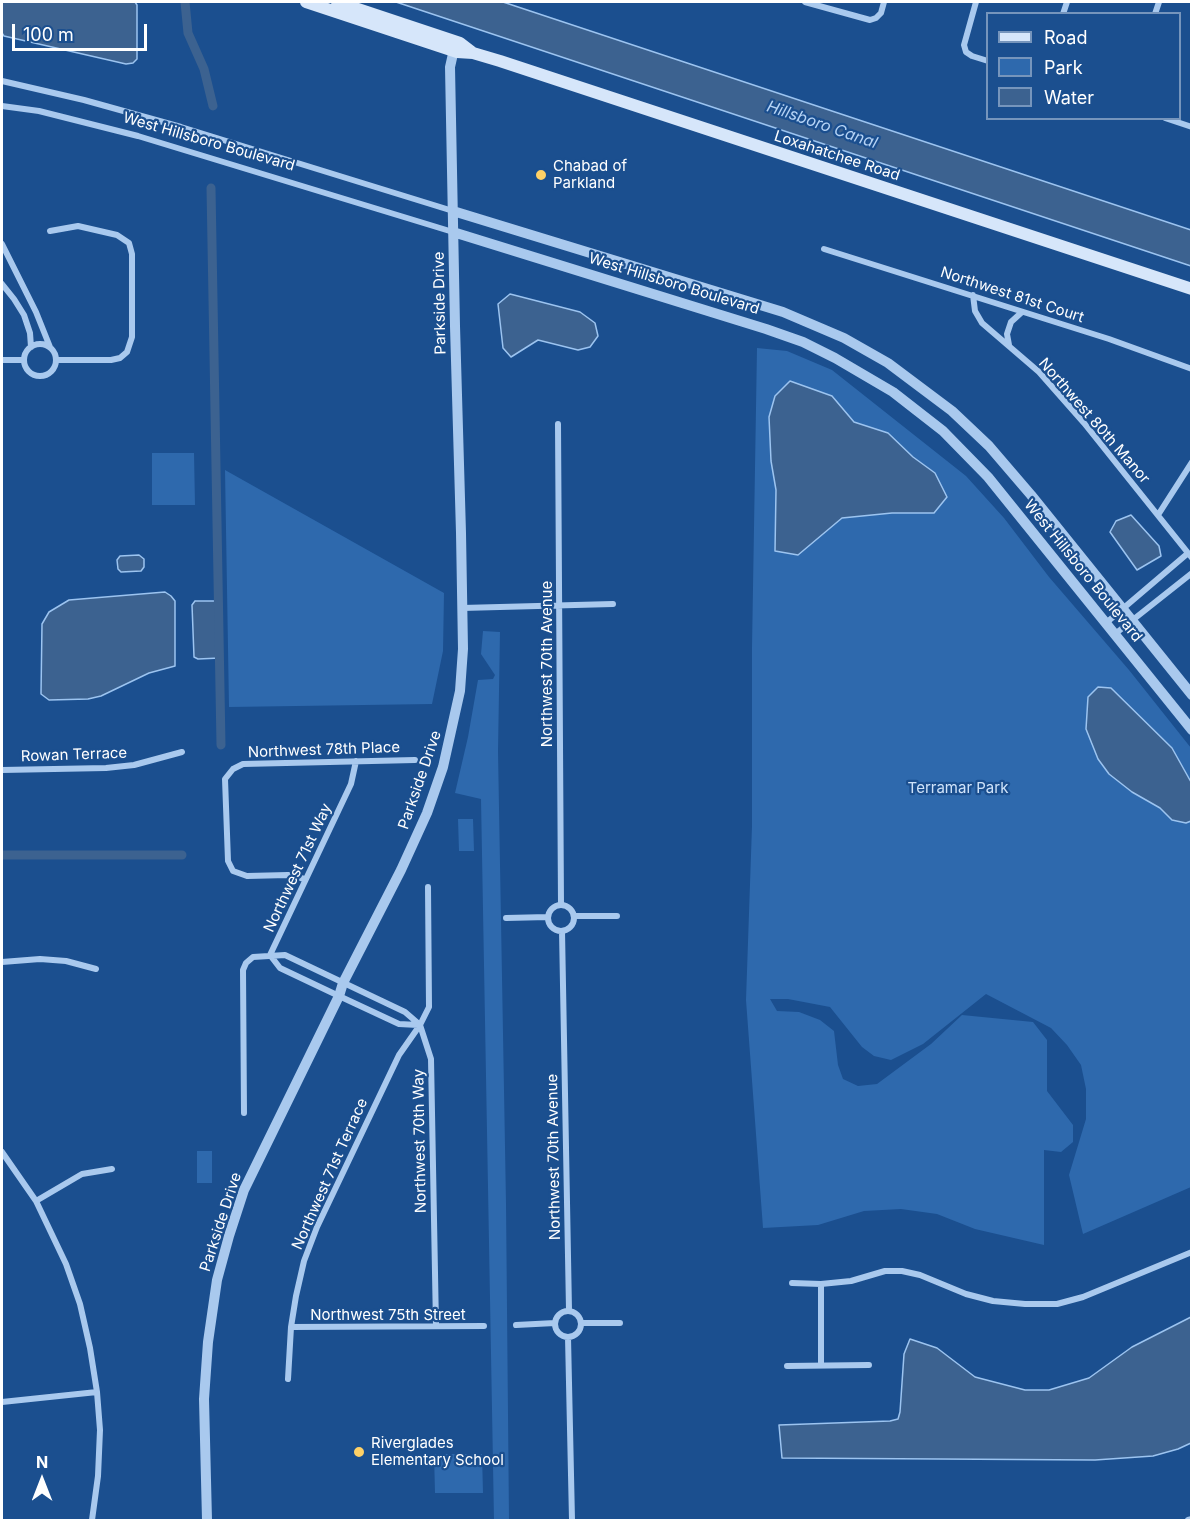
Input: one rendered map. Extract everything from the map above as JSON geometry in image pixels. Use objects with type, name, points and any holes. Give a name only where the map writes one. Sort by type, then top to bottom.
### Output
[{"type":"main road","name":"Loxahatchee Road","points":[[306,2],[455,46]]},
{"type":"main road","name":"Loxahatchee Road","points":[[337,2],[473,53],[1191,289]]},
{"type":"street","points":[[806,2],[870,20],[876,18],[880,13],[884,2]]},
{"type":"street","points":[[976,2],[964,45],[966,51],[972,56],[986,61]]},
{"type":"street","name":"Parkside Drive","points":[[207,1521],[204,1399],[208,1342],[217,1280],[244,1191],[339,996],[343,983],[423,823],[443,767],[460,691],[463,649],[450,67],[455,46]]},
{"type":"street","name":"West Hillsboro Boulevard","points":[[2,81],[181,127],[777,310],[821,327],[872,354],[927,391],[978,434],[1010,470],[1191,695]]},
{"type":"street","name":"West Hillsboro Boulevard","points":[[2,106],[39,111],[138,136],[766,328],[803,342],[864,374],[920,411],[969,455],[1191,730]]},
{"type":"street","points":[[1171,120],[1191,127]]},
{"type":"street","points":[[50,231],[78,226],[117,235],[129,243],[132,254],[132,337],[127,352],[120,358],[111,360],[57,360]]},
{"type":"street","points":[[2,244],[57,360],[52,371],[40,376],[29,372],[24,360]]},
{"type":"street","name":"Northwest 81st Court","points":[[824,249],[1109,339],[1191,369]]},
{"type":"street","points":[[2,284],[24,315],[30,333],[31,347],[24,360]]},
{"type":"street","name":"Northwest 80th Manor","points":[[973,295],[975,311],[982,323],[1039,372],[1084,423],[1189,556]]},
{"type":"street","points":[[1009,346],[1006,334],[1011,321],[1022,312]]},
{"type":"street","points":[[31,347],[40,344],[50,347]]},
{"type":"street","points":[[2,360],[24,360]]},
{"type":"street","name":"Northwest 70th Avenue","points":[[558,424],[561,904]]},
{"type":"street","points":[[1158,514],[1191,462]]},
{"type":"street","points":[[1106,623],[1189,556]]},
{"type":"street","points":[[1115,634],[1191,573]]},
{"type":"street","points":[[462,608],[613,604]]},
{"type":"street","name":"Rowan Terrace","points":[[2,770],[106,768],[134,765],[182,752]]},
{"type":"street","name":"Northwest 78th Place","points":[[305,879],[288,875],[247,876],[234,871],[228,861],[225,779],[233,769],[243,764],[415,760]]},
{"type":"street","name":"Northwest 71st Way","points":[[244,1113],[243,970],[246,963],[253,957],[270,955],[351,784],[356,761]]},
{"type":"street","points":[[420,1025],[429,1008],[428,887]]},
{"type":"street","points":[[561,904],[568,906],[574,916],[573,924],[562,931],[553,929],[548,922],[548,917],[554,907],[561,904]]},
{"type":"street","points":[[574,916],[617,916]]},
{"type":"street","points":[[506,918],[548,917]]},
{"type":"street","name":"Northwest 70th Avenue","points":[[562,931],[568,1310]]},
{"type":"street","points":[[270,955],[285,955],[294,959],[405,1012],[420,1025]]},
{"type":"street","points":[[270,955],[280,968],[339,996],[399,1024],[420,1025]]},
{"type":"street","points":[[2,962],[40,959],[66,961],[96,969]]},
{"type":"street","points":[[288,971],[294,959]]},
{"type":"street","points":[[387,1018],[393,1006]]},
{"type":"street","name":"Northwest 70th Way","points":[[420,1025],[431,1059],[436,1326]]},
{"type":"street","name":"Northwest 71st Terrace","points":[[288,1379],[291,1328],[304,1261],[317,1227],[399,1055],[420,1025]]},
{"type":"street","points":[[2,1152],[36,1201],[66,1264],[80,1304],[97,1392],[100,1430],[99,1464],[92,1521]]},
{"type":"street","points":[[36,1201],[82,1174],[112,1169]]},
{"type":"street","points":[[792,1283],[821,1284],[851,1281],[885,1271],[902,1271],[920,1275],[993,1301],[1057,1304],[1083,1297],[1191,1252]]},
{"type":"street","points":[[821,1284],[821,1365]]},
{"type":"street","points":[[568,1310],[578,1314],[582,1323],[579,1331],[568,1337],[559,1333],[555,1323],[559,1314],[568,1310]]},
{"type":"street","points":[[516,1324],[555,1323]]},
{"type":"street","points":[[582,1323],[621,1323]]},
{"type":"street","name":"Northwest 75th Street","points":[[291,1328],[484,1326]]},
{"type":"street","points":[[568,1337],[572,1521]]},
{"type":"street","points":[[787,1366],[869,1365]]},
{"type":"street","points":[[2,1402],[97,1392]]},
{"type":"green space","name":"Terramar Park","points":[[757,348],[787,351],[832,370],[966,476],[1004,518],[1049,577],[1129,670],[1191,748],[1191,1187],[1083,1234],[1069,1175],[1086,1119],[1086,1089],[1081,1065],[1051,1028],[986,994],[923,1044],[891,1060],[874,1056],[862,1047],[830,1007],[788,999],[770,999],[777,1011],[799,1012],[820,1020],[834,1031],[838,1065],[843,1079],[858,1086],[877,1084],[931,1044],[962,1015],[1033,1022],[1047,1040],[1047,1091],[1073,1125],[1073,1142],[1061,1152],[1044,1150],[1044,1245],[975,1229],[937,1214],[901,1209],[864,1211],[818,1225],[763,1228],[746,1000],[752,826],[752,647]]},
{"type":"green space","points":[[152,453],[194,453],[195,505],[152,505]]},
{"type":"green space","points":[[225,470],[444,593],[443,651],[432,704],[229,707]]},
{"type":"green space","points":[[483,631],[500,632],[498,751],[509,1520],[494,1520],[481,799],[455,793],[478,680],[493,679],[495,675],[481,654]]},
{"type":"green space","points":[[458,819],[473,819],[474,851],[459,851]]},
{"type":"green space","points":[[197,1151],[212,1151],[212,1183],[197,1183]]},
{"type":"green space","points":[[434,1454],[482,1454],[483,1493],[435,1493]]},
{"type":"water","points":[[2,2],[135,2],[137,5],[137,59],[133,63],[126,64],[4,36],[2,33]]},
{"type":"water","name":"Hillsboro Canal","points":[[396,2],[503,2],[1191,230],[1191,266]]},
{"type":"water","points":[[510,294],[580,312],[595,323],[598,336],[590,347],[578,350],[538,340],[511,357],[503,348],[498,304]]},
{"type":"water","points":[[790,381],[832,396],[854,422],[888,433],[913,457],[935,473],[947,497],[934,513],[892,513],[842,518],[798,555],[775,551],[776,490],[771,461],[769,417],[775,396]]},
{"type":"water","points":[[1131,515],[1159,546],[1161,556],[1137,570],[1110,532],[1116,521]]},
{"type":"water","points":[[139,555],[144,559],[144,567],[141,571],[121,572],[118,569],[117,560],[120,556]]},
{"type":"water","points":[[165,592],[175,601],[175,666],[149,673],[101,696],[88,699],[49,700],[41,694],[42,624],[49,612],[69,600]]},
{"type":"water","points":[[195,601],[218,601],[220,658],[198,659],[194,657],[192,605]]},
{"type":"water","points":[[1098,687],[1111,688],[1172,748],[1191,782],[1191,821],[1186,823],[1172,820],[1160,808],[1132,792],[1109,774],[1098,759],[1086,729],[1088,697]]},
{"type":"water","points":[[1191,1317],[1191,1443],[1178,1449],[1153,1456],[1095,1460],[782,1458],[779,1425],[898,1419],[904,1354],[910,1339],[937,1348],[975,1377],[1025,1390],[1049,1390],[1089,1378],[1132,1347]]},
{"type":"waterway","points":[[185,2],[188,33],[204,69],[213,106]]},
{"type":"waterway","points":[[211,188],[221,745]]},
{"type":"waterway","points":[[2,855],[182,855]]},
{"type":"place","name":"Chabad of Parkland","points":[[541,175]]},
{"type":"place","name":"Riverglades Elementary School","points":[[359,1452]]}]
